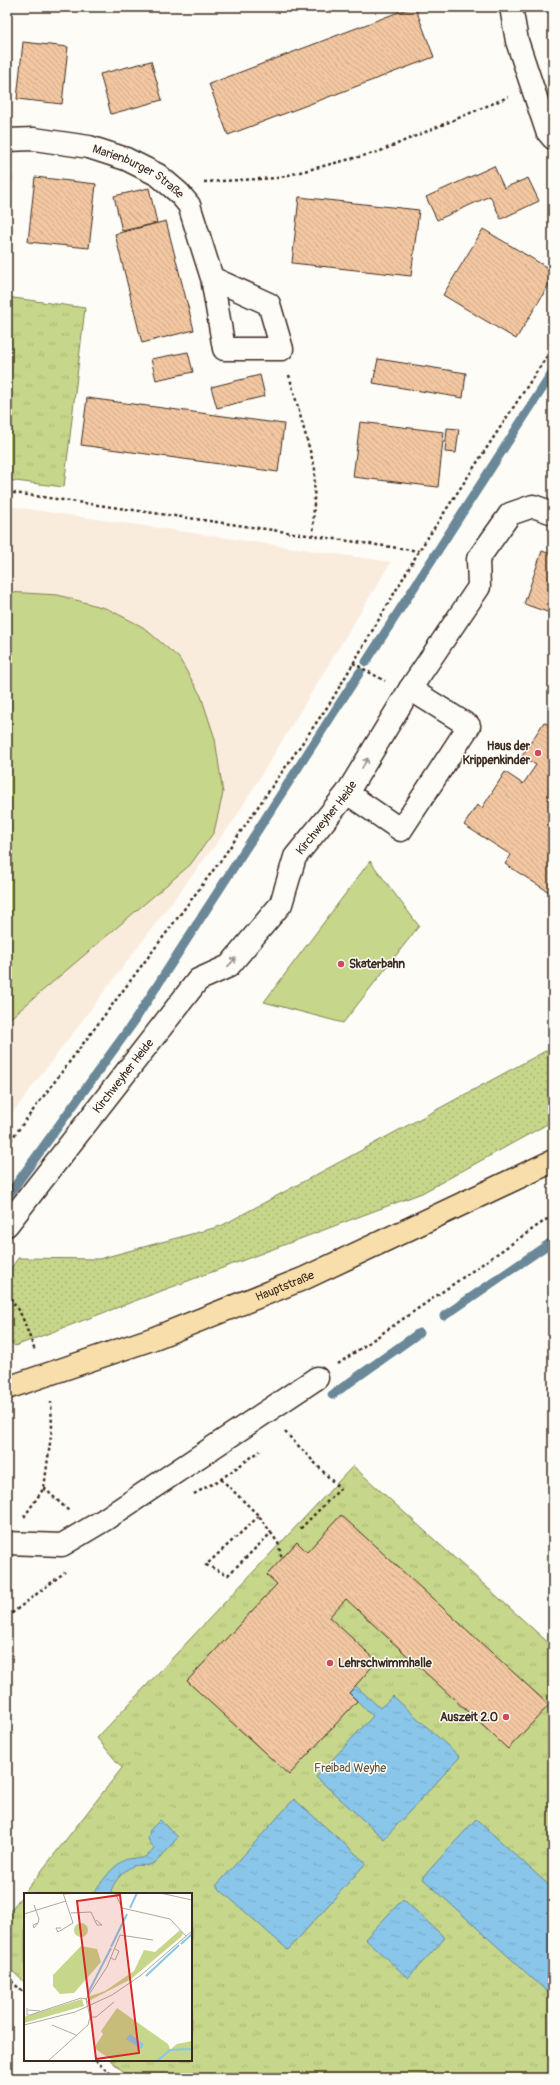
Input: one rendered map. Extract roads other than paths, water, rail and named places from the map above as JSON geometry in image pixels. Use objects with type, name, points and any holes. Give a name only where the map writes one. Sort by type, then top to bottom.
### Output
[{"type":"main road","name":"Hauptstraße","points":[[7,1388],[152,1339],[305,1278],[553,1161]]},
{"type":"street","points":[[511,7],[517,41],[548,131],[553,138]]},
{"type":"street","name":"Marienburger Straße","points":[[7,140],[34,139],[89,147],[126,159],[158,175],[189,205],[212,278],[224,349],[282,349],[269,304],[212,278]]},
{"type":"street","name":"Kirchweyher Heide","points":[[7,1225],[198,980],[229,966],[281,904],[295,857],[347,794],[408,691],[480,588],[478,559],[510,514],[533,506],[553,513]]},
{"type":"street","points":[[347,794],[401,830],[469,726],[408,691]]},
{"type":"street","points":[[9,1544],[62,1545],[104,1520],[317,1378]]},
{"type":"water","points":[[355,1685],[380,1708],[393,1696],[460,1757],[384,1839],[316,1777],[373,1716],[349,1693]]},
{"type":"water","points":[[294,1799],[366,1863],[288,1950],[216,1886]]},
{"type":"water","points":[[476,1819],[553,1889],[553,1997],[422,1878]]},
{"type":"water","points":[[160,1820],[178,1837],[156,1862],[147,1865],[133,1866],[126,1870],[115,1882],[111,1893],[93,1893],[118,1864],[127,1859],[145,1857],[154,1849],[148,1839],[150,1830]]},
{"type":"water","points":[[403,1899],[445,1938],[408,1978],[365,1939]]},
{"type":"waterway","points":[[366,662],[553,372]]},
{"type":"waterway","points":[[7,1197],[133,1023],[360,672]]},
{"type":"waterway","points":[[444,1316],[553,1241]]},
{"type":"waterway","points":[[332,1395],[419,1333]]},
{"type":"place","name":"Haus der Krippenkinder","points":[[538,753]]},
{"type":"place","name":"Skaterbahn","points":[[341,964]]},
{"type":"place","name":"Lehrschwimmhalle","points":[[330,1663]]},
{"type":"place","name":"Auszeit 2.0","points":[[506,1717]]},
{"type":"park label","name":"Freibad Weyhe","points":[[350,1768]]}]
